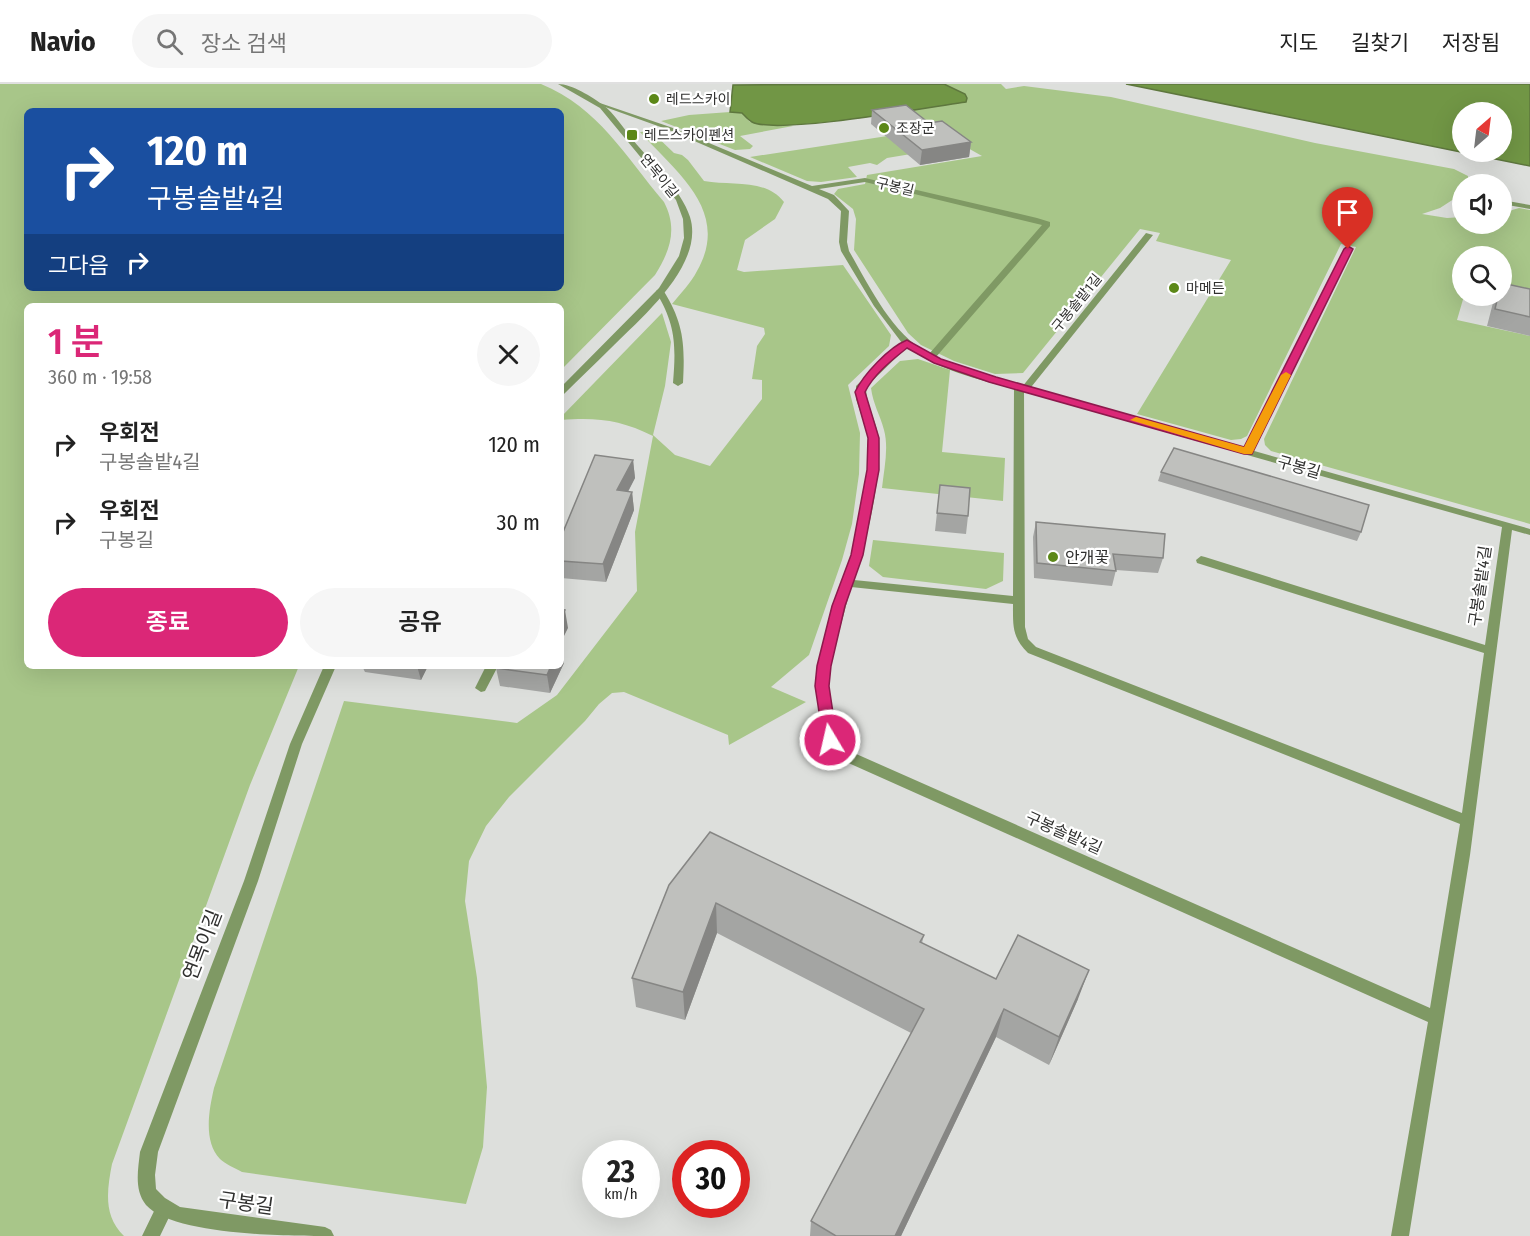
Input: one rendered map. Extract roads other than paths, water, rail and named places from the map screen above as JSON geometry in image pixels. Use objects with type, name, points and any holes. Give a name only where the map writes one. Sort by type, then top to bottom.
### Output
[{"type":"street","name":"구봉길","points":[[561,84],[596,102],[661,124],[831,197],[845,211],[843,242],[845,250],[907,343],[930,358],[1022,388],[1530,532]]},
{"type":"street","name":"연목이길","points":[[564,389],[660,292],[679,266],[684,253],[688,228],[684,208],[616,122],[596,102]]},
{"type":"street","name":"구봉길","points":[[813,188],[865,180],[1047,224],[930,358]]},
{"type":"street","points":[[1512,204],[1530,207]]},
{"type":"street","name":"구봉솔밭1길","points":[[1022,388],[1149,235]]},
{"type":"street","points":[[1248,452],[1348,249]]},
{"type":"street","points":[[660,292],[673,310],[681,344],[678,383]]},
{"type":"street","name":"구봉솔밭4길","points":[[907,343],[861,386],[861,399],[874,438],[873,470],[857,555],[824,666],[822,686],[830,740],[849,757],[1436,1018]]},
{"type":"street","points":[[1022,388],[1019,627],[1023,640],[1032,650],[1047,658],[1468,821]]},
{"type":"street","name":"구봉솔밭4길","points":[[1400,1236],[1468,821],[1507,526]]},
{"type":"street","name":"구봉솔밭4길","points":[[1201,560],[1490,651]]},
{"type":"street","points":[[847,583],[1020,602]]},
{"type":"street","name":"연목이길","points":[[164,1209],[147,1194],[145,1176],[149,1152],[251,881],[296,744],[329,669]]},
{"type":"street","points":[[481,688],[490,669]]},
{"type":"street","name":"구봉길","points":[[164,1209],[179,1216],[208,1221],[325,1236]]},
{"type":"street","points":[[151,1236],[164,1209]]},
{"type":"place","name":"레드스카이","points":[[654,99]]},
{"type":"place","name":"조장군","points":[[884,128]]},
{"type":"place","name":"레드스카이펜션","points":[[632,135]]},
{"type":"place","name":"마메든","points":[[1174,288]]},
{"type":"place","name":"안개꽃","points":[[1053,557]]}]
